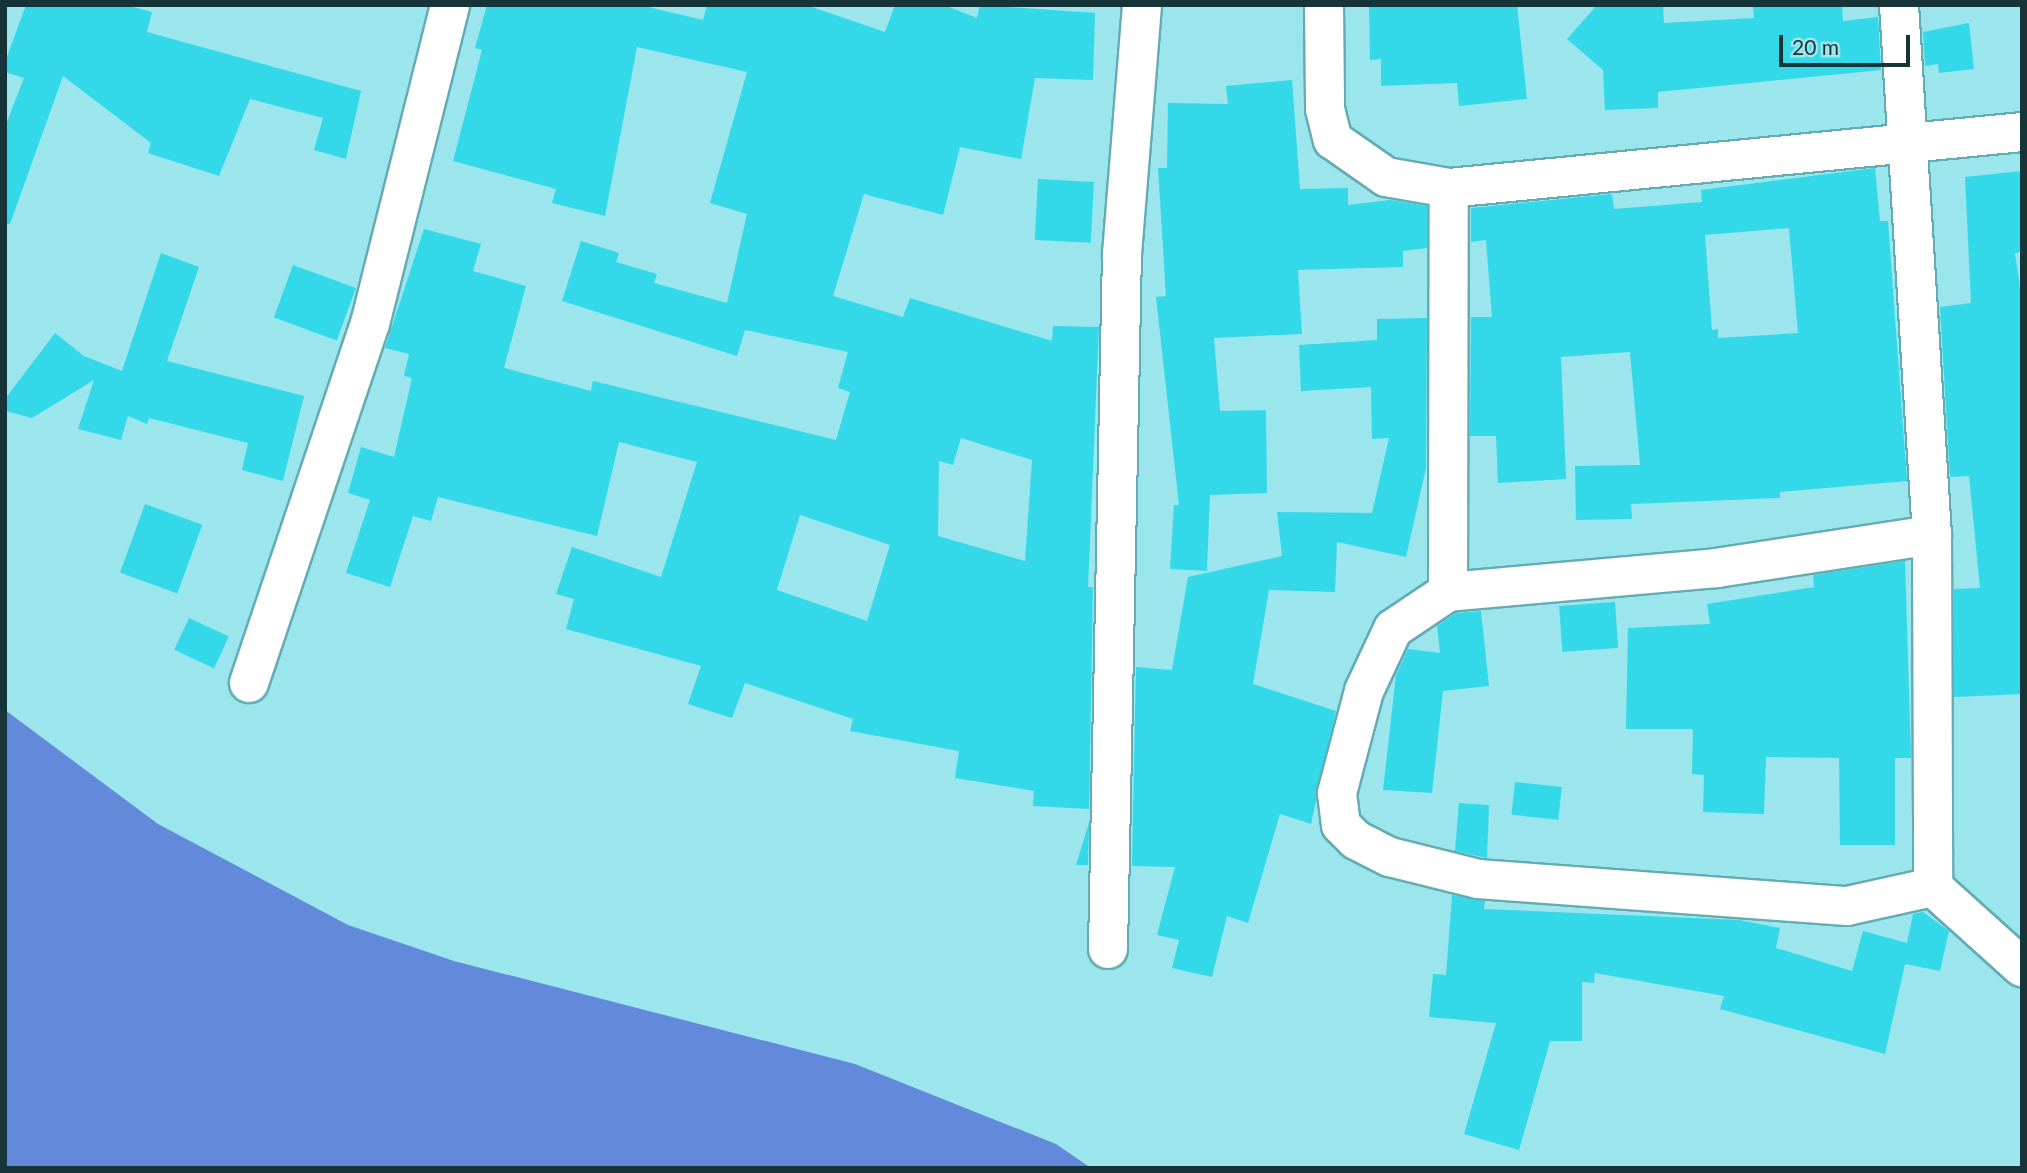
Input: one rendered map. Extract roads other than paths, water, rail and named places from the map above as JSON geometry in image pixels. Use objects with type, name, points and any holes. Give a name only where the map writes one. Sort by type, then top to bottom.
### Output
[{"type":"street","points":[[249,683],[370,324],[450,5]]},
{"type":"street","points":[[1108,949],[1122,254],[1142,5]]},
{"type":"street","points":[[1324,5],[1325,108],[1333,140],[1361,166],[1386,177],[1449,188],[1910,138],[2022,132]]},
{"type":"street","points":[[1899,5],[1910,138],[1932,535],[1933,887],[2022,967]]},
{"type":"street","points":[[1448,592],[1449,188]]},
{"type":"street","points":[[1932,535],[1717,568],[1448,592],[1393,629],[1364,691],[1337,793],[1341,825],[1356,840],[1390,857],[1478,879],[1847,906],[1933,887]]},
{"type":"water","points":[[5,710],[158,824],[348,925],[454,961],[855,1064],[1056,1144],[1091,1168],[5,1168]]}]
